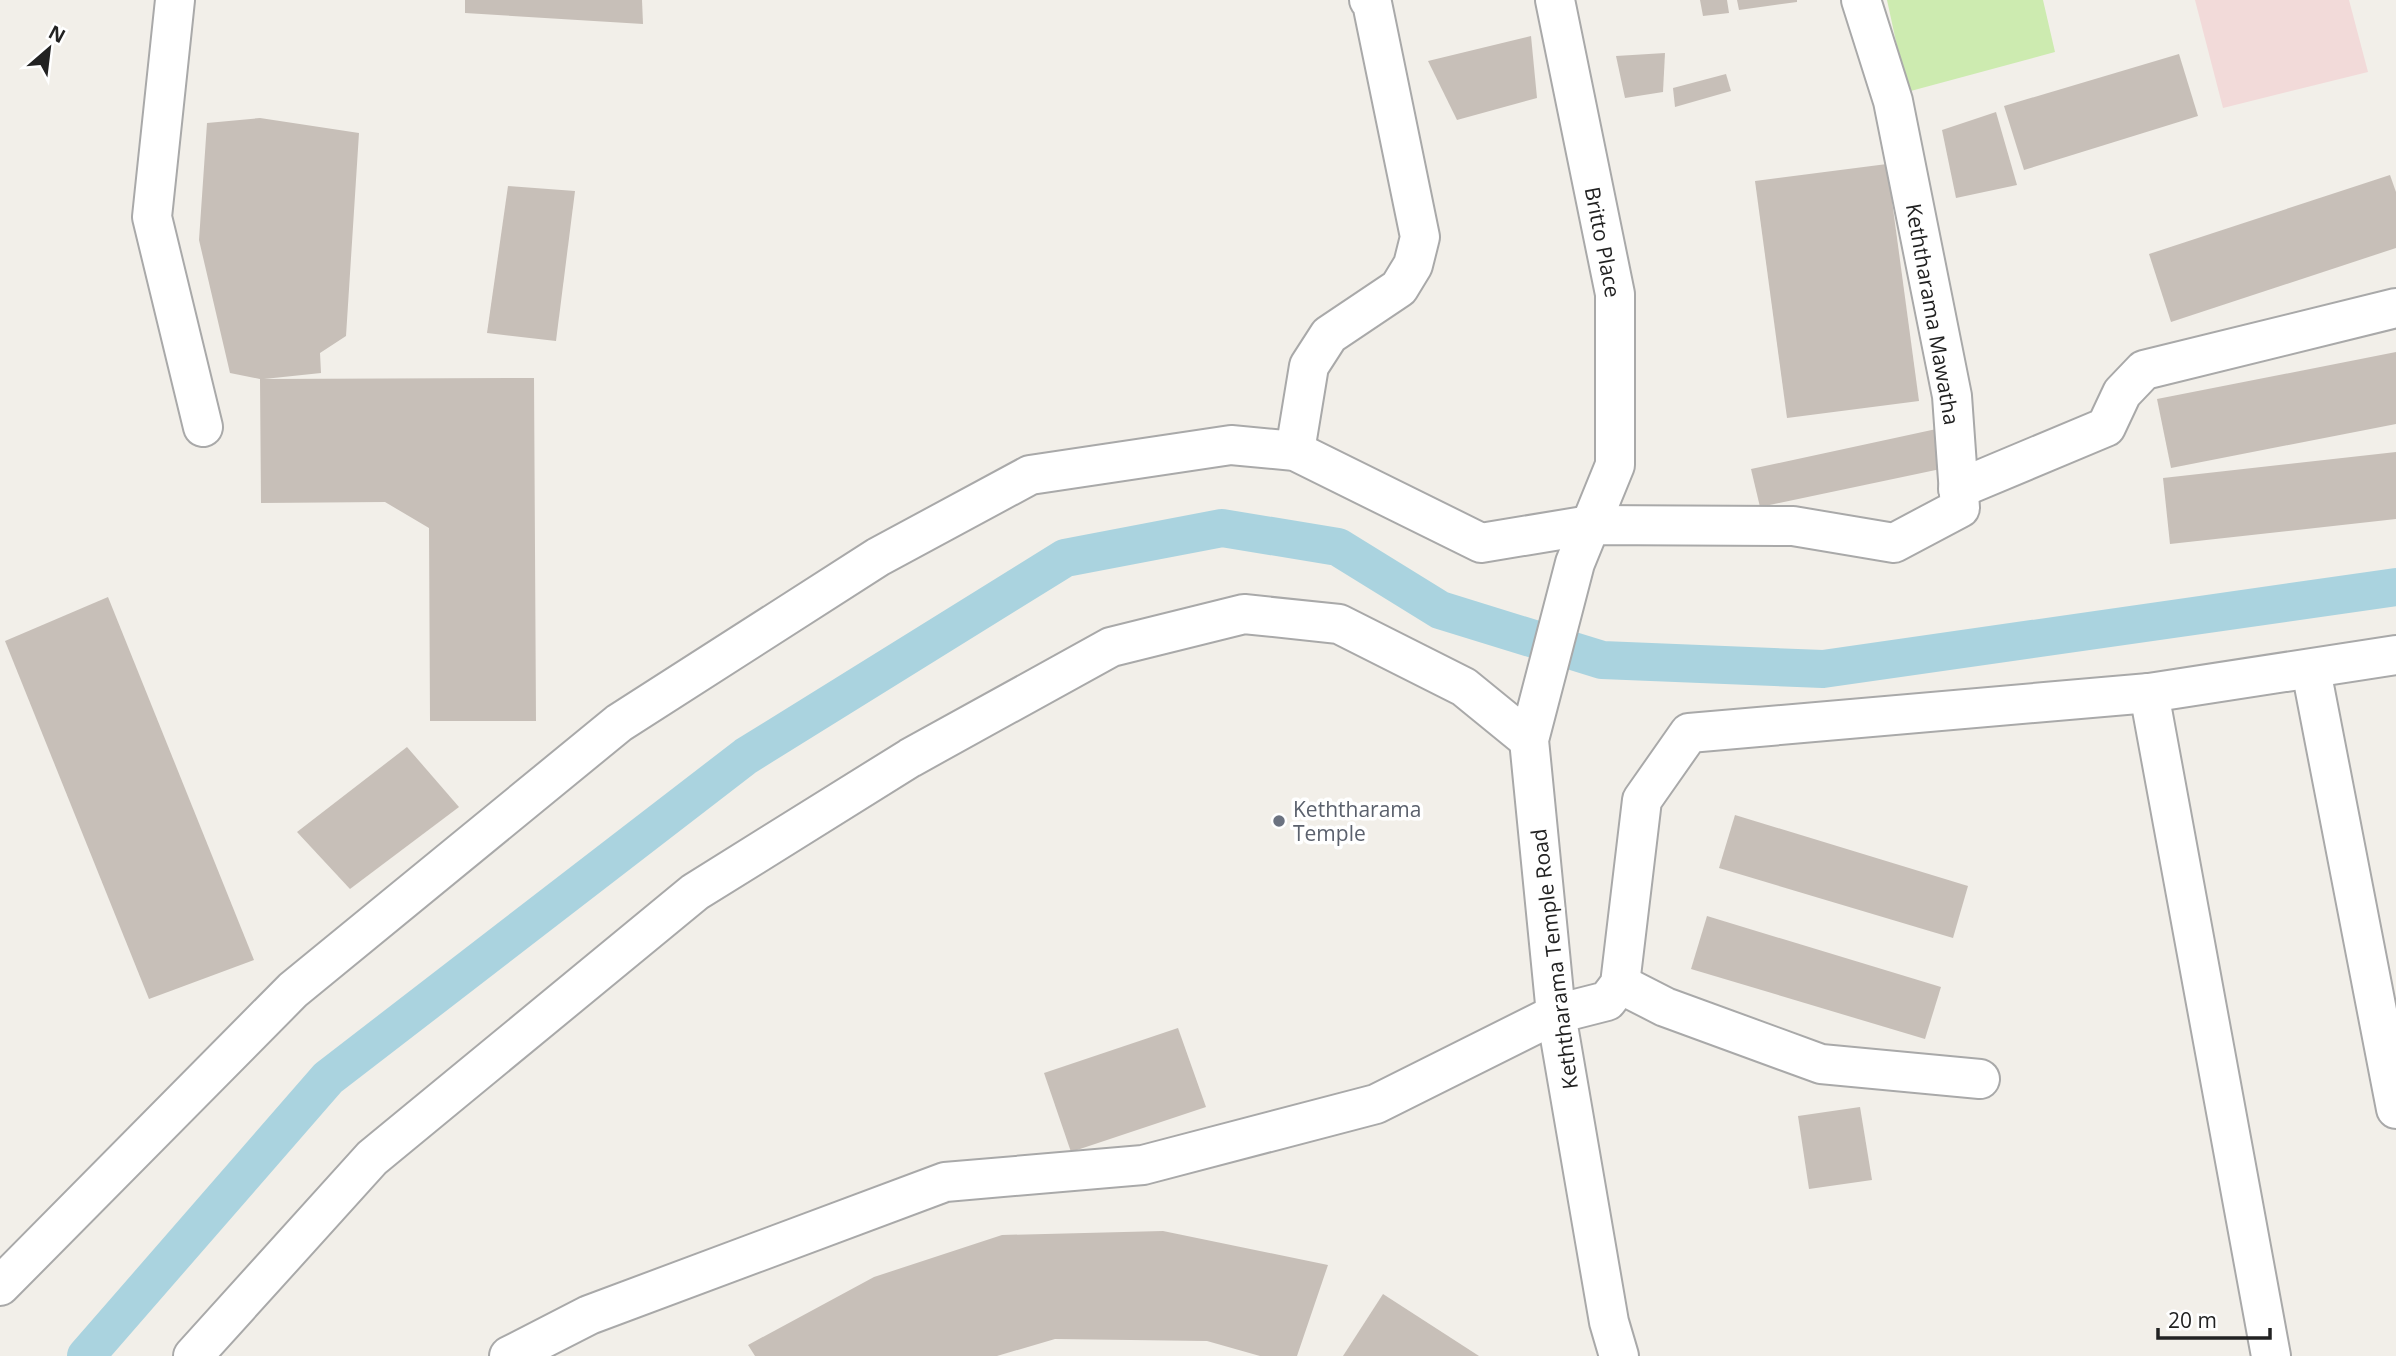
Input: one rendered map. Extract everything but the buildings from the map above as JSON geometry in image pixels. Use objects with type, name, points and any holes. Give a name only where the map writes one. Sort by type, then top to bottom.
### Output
[{"type":"street","points":[[175,0],[152,217],[203,426]]},
{"type":"street","points":[[1294,451],[1309,366],[1329,335],[1399,288],[1413,265],[1420,237],[1372,3],[1369,0]]},
{"type":"street","name":"Britto Place","points":[[1555,0],[1615,295],[1615,465],[1575,563]]},
{"type":"street","name":"Keththarama Mawatha","points":[[1861,0],[1893,101],[1951,396],[1958,489]]},
{"type":"street","points":[[0,1286],[293,990],[631,716],[878,557],[1030,475],[1231,445],[1294,451],[1481,543],[1590,525],[1793,526],[1894,543],[1959,508],[1958,489],[2106,427],[2122,393],[2144,370],[2396,307]]},
{"type":"street","name":"Keththarama Temple Road","points":[[1575,563],[1529,740],[1556,1014],[1609,1322],[1619,1356]]},
{"type":"street","points":[[192,1356],[372,1158],[695,892],[910,758],[1111,648],[1244,614],[1339,624],[1464,687],[1529,740]]},
{"type":"street","points":[[509,1356],[589,1315],[944,1182],[1143,1165],[1376,1104],[1556,1014],[1607,1001],[1620,984],[1642,800],[1689,733],[2149,693],[2396,655]]},
{"type":"street","points":[[2311,670],[2396,1109]]},
{"type":"street","points":[[2149,693],[2271,1356]]},
{"type":"street","points":[[1620,984],[1665,1007],[1821,1064],[1980,1079]]},
{"type":"shaded area","points":[[2195,0],[2349,0],[2368,72],[2223,108]]},
{"type":"green space","points":[[1887,0],[2043,0],[2055,52],[1907,92]]},
{"type":"waterway","points":[[86,1356],[328,1078],[746,756],[1065,558],[1222,528],[1338,547],[1440,610],[1602,660],[1823,669],[2396,587]]},
{"type":"place","name":"Keththarama Temple","points":[[1279,821]]}]
